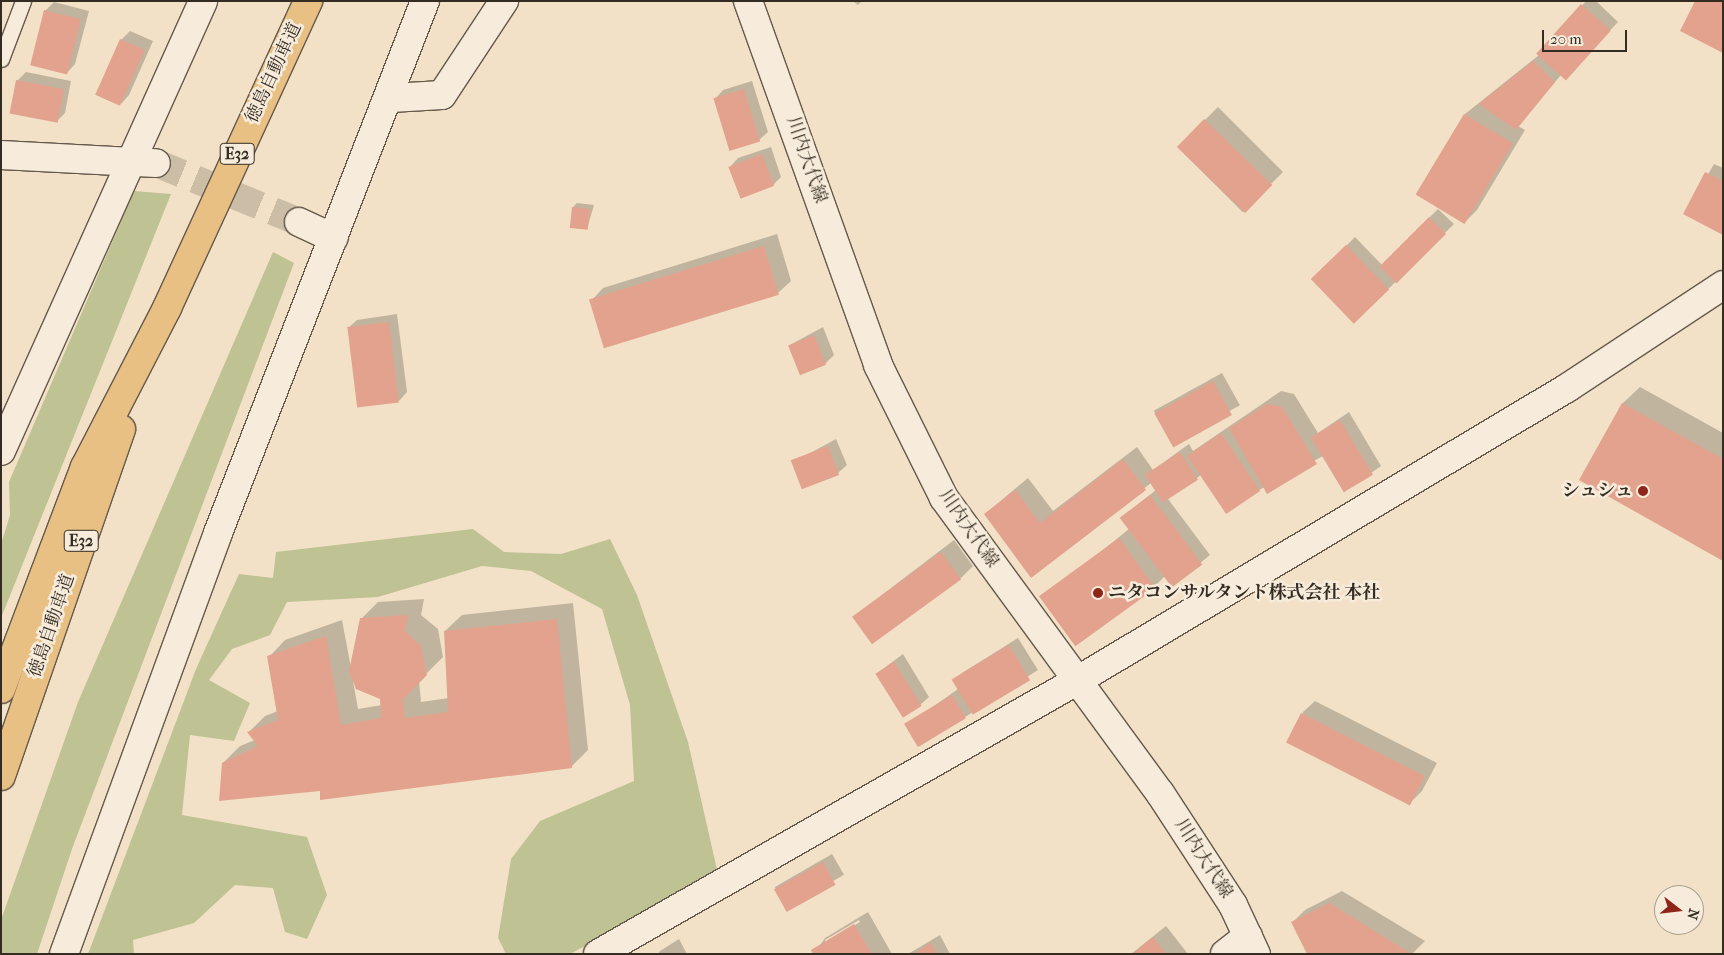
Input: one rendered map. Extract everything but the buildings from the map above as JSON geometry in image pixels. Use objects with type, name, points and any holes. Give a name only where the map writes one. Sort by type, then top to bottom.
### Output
[{"type":"highway","name":"徳島自動車道","points":[[1,689],[85,466],[167,308],[308,1]]},
{"type":"highway","name":"徳島自動車道","points":[[1,776],[103,476],[167,308]]},
{"type":"street","points":[[1,451],[128,160],[203,1]]},
{"type":"street","points":[[64,954],[218,533],[391,98],[425,1]]},
{"type":"street","points":[[391,98],[442,95],[504,1]]},
{"type":"street","name":"川内大代線","points":[[748,1],[882,373],[944,498],[1080,680],[1223,889],[1252,945]]},
{"type":"street","points":[[1,155],[128,160],[156,163]]},
{"type":"street","points":[[299,222],[334,238]]},
{"type":"street","points":[[598,954],[1080,680],[1566,388],[1723,286]]},
{"type":"street","points":[[1225,954],[1252,945]]},
{"type":"lane","points":[[1,59],[23,1]]},
{"type":"green space","points":[[134,191],[171,194],[1,618],[1,544],[10,515],[9,482]]},
{"type":"green space","points":[[273,252],[294,263],[72,849],[37,954],[1,954],[1,920],[78,702]]},
{"type":"green space","points":[[473,529],[504,552],[561,554],[610,539],[637,595],[688,742],[718,874],[570,954],[506,954],[498,938],[511,859],[540,821],[634,781],[630,705],[602,609],[531,571],[482,566],[378,597],[287,602],[270,635],[232,649],[209,680],[250,703],[234,741],[190,735],[182,815],[307,837],[327,895],[307,939],[285,932],[273,888],[235,885],[194,923],[133,940],[134,954],[88,954],[196,669],[239,574],[273,578],[276,552]]},
{"type":"tunnel","points":[[156,163],[299,222]]},
{"type":"place","name":"シュシュ","points":[[1643,491]]},
{"type":"place","name":"ニタコンサルタント株式会社 本社","points":[[1098,593]]}]
